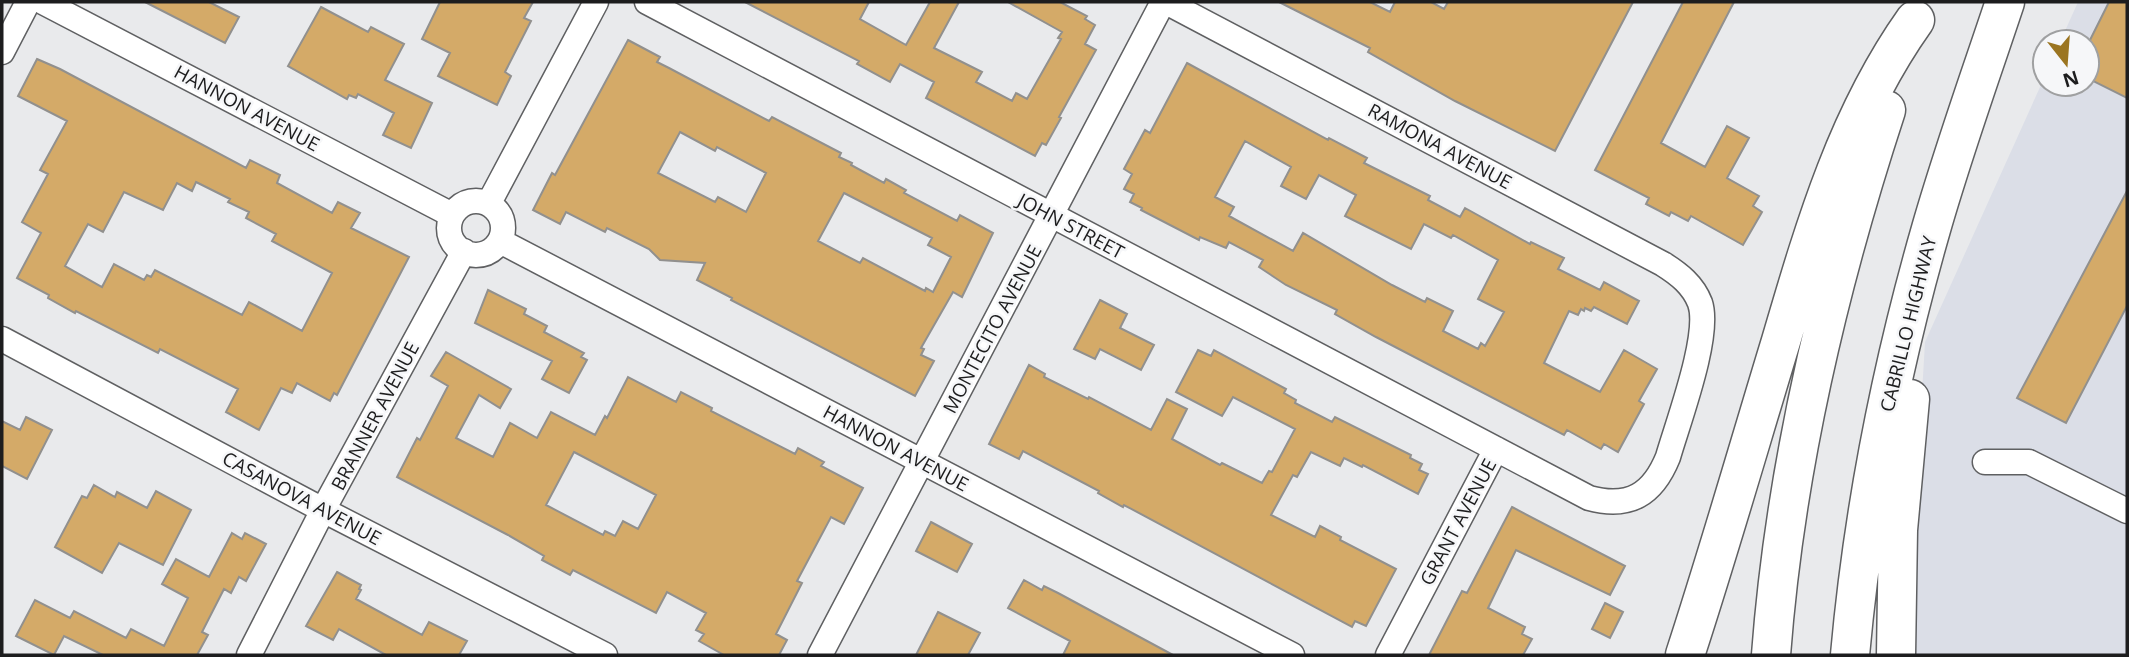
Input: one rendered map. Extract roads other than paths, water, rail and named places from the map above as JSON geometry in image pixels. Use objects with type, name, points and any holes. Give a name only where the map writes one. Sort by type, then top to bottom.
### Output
[{"type":"highway","name":"CABRILLO HIGHWAY","points":[[1850,655],[1872,486],[1893,380],[1932,225],[2005,2]]},
{"type":"highway","points":[[1932,225],[2032,2]]},
{"type":"highway","points":[[1685,655],[1805,262],[1838,167],[1877,79],[1918,11]]},
{"type":"highway","points":[[1771,655],[1793,482],[1824,324],[1850,225],[1918,11]]},
{"type":"highway","points":[[1896,655],[1897,544],[1908,432],[1918,276]]},
{"type":"street","points":[[2,52],[28,2]]},
{"type":"street","name":"HANNON AVENUE","points":[[43,2],[452,215]]},
{"type":"street","points":[[489,204],[596,2]]},
{"type":"street","name":"JOHN STREET","points":[[646,2],[1496,449]]},
{"type":"street","name":"MONTECITO AVENUE","points":[[820,655],[1164,2]]},
{"type":"street","name":"RAMONA AVENUE","points":[[1164,2],[1663,264],[1681,276],[1701,305]]},
{"type":"street","points":[[472,201],[489,204],[501,216],[503,224],[500,241],[495,247],[480,254],[464,251],[452,240],[449,232],[452,215],[464,203],[472,201]]},
{"type":"street","name":"HANNON AVENUE","points":[[500,241],[1292,655]]},
{"type":"street","name":"BRANNER AVENUE","points":[[249,655],[323,510],[464,251]]},
{"type":"street","name":"GRANT AVENUE","points":[[1388,655],[1496,449],[1589,498],[1618,503],[1642,494],[1662,472],[1701,341],[1701,305]]},
{"type":"street","name":"CASANOVA AVENUE","points":[[2,339],[323,510],[605,655]]},
{"type":"street","points":[[1985,462],[2029,462],[2127,511]]}]
